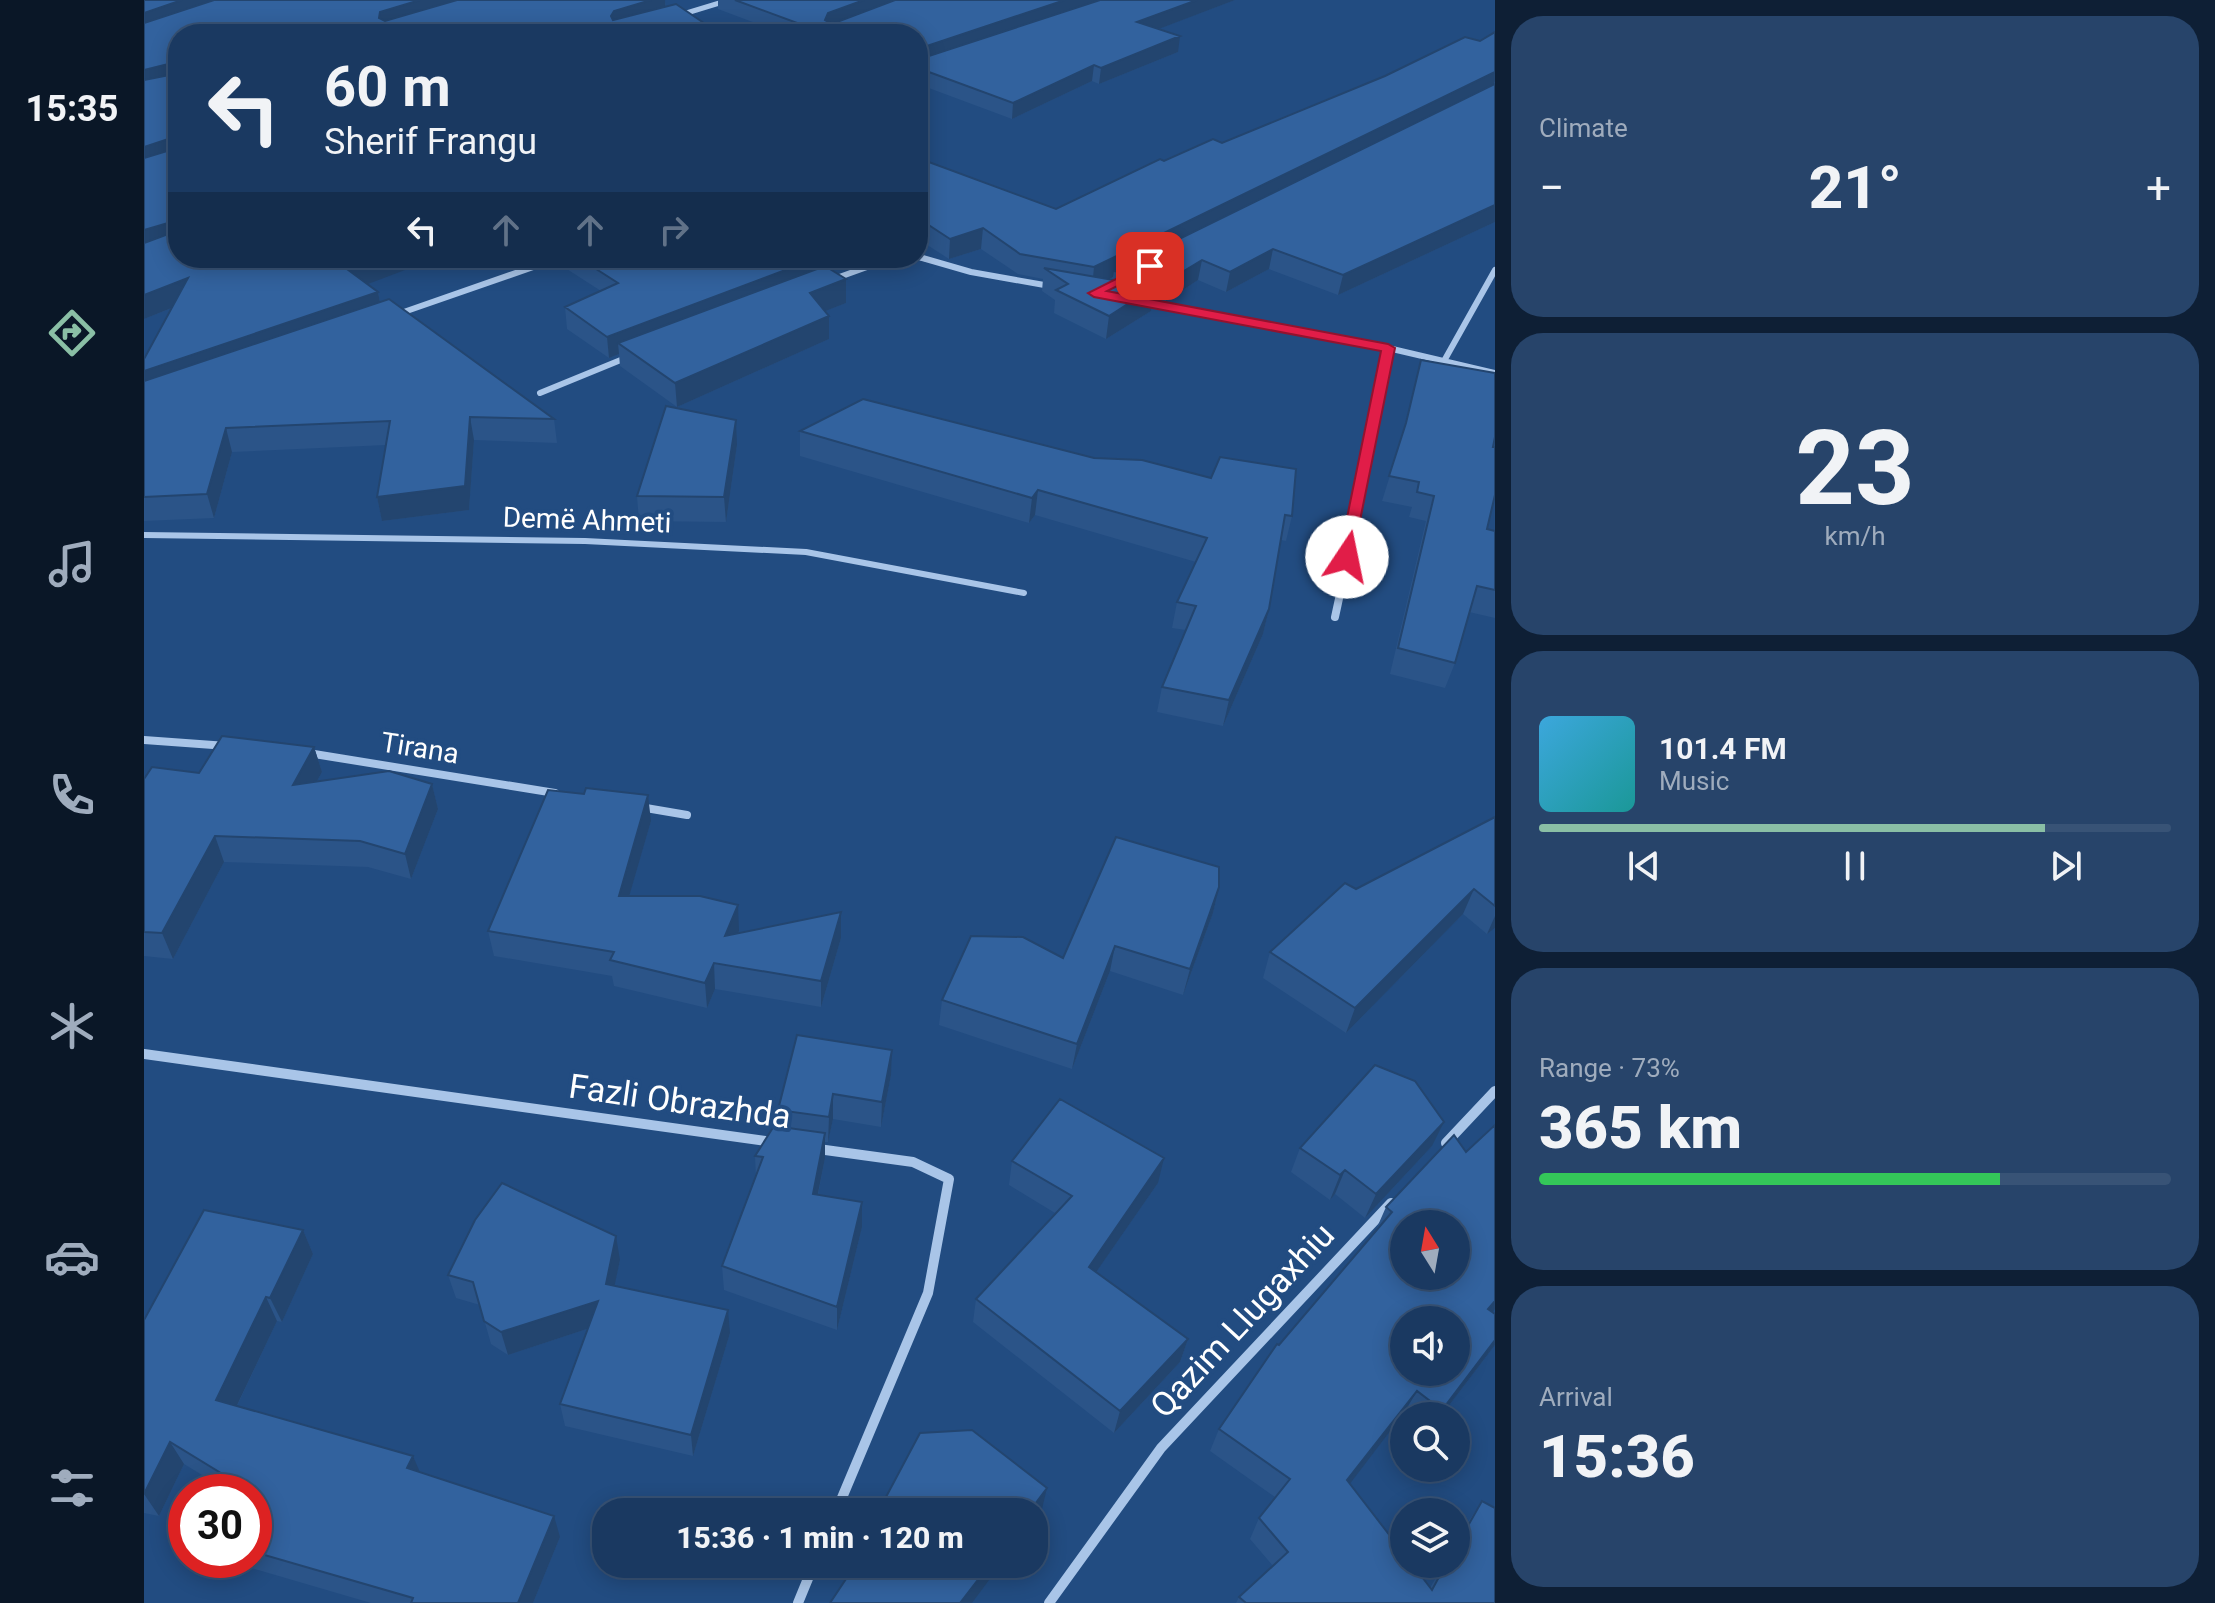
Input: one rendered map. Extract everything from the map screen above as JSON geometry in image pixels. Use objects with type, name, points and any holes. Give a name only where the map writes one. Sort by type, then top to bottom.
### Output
[{"type":"street","points":[[678,16],[729,0]]},
{"type":"street","points":[[928,260],[971,272],[1063,288]]},
{"type":"street","points":[[393,316],[530,268]]},
{"type":"street","points":[[819,285],[865,268]]},
{"type":"street","points":[[1444,361],[1495,270]]},
{"type":"street","points":[[1140,302],[1388,348],[1495,373]]},
{"type":"street","points":[[1335,617],[1388,348]]},
{"type":"street","points":[[540,393],[634,354]]},
{"type":"street","name":"Demë Ahmeti","points":[[144,535],[585,541],[806,552],[1024,593]]},
{"type":"street","points":[[144,740],[233,747]]},
{"type":"street","name":"Tirana","points":[[292,752],[565,795]]},
{"type":"street","points":[[626,805],[687,815]]},
{"type":"street","name":"Fazli Obrazhda","points":[[144,1054],[789,1144]]},
{"type":"street","points":[[1441,1149],[1495,1091]]},
{"type":"street","name":"Fazli Obrazhda","points":[[804,1147],[913,1162],[949,1179],[928,1293],[842,1498]]},
{"type":"street","name":"Qazim Llugaxhiu","points":[[1049,1603],[1161,1448],[1398,1195]]},
{"type":"street","points":[[798,1603],[808,1578]]},
{"type":"building","points":[[144,0],[182,0],[144,13]]},
{"type":"building","points":[[214,0],[420,0],[380,12],[379,18],[385,21],[457,0],[651,0],[614,11],[611,16],[613,20],[676,4],[705,24],[168,24],[168,64],[144,70],[144,23]]},
{"type":"building","points":[[735,0],[864,0],[828,13],[825,20],[832,24],[800,24]]},
{"type":"building","points":[[895,0],[1065,0],[928,46],[928,24],[832,24]]},
{"type":"building","points":[[1100,0],[1197,0],[1137,22],[1180,36],[1101,68],[1094,65],[1013,103],[928,72],[928,56]]},
{"type":"building","points":[[1495,32],[1495,72],[1094,267],[1020,254],[983,228],[950,239],[928,225],[928,162],[1056,209],[1160,159],[1164,161],[1213,139],[1222,143],[1385,76],[1465,37],[1480,41]]},
{"type":"building","points":[[168,75],[168,139],[144,147],[144,80]]},
{"type":"building","points":[[1495,84],[1495,205],[1343,275],[1273,249],[1230,272],[1202,260],[1169,280],[1114,271]]},
{"type":"building","points":[[168,151],[168,223],[144,230],[144,158]]},
{"type":"building","points":[[168,234],[168,268],[350,268],[347,269],[378,292],[144,371],[144,359],[188,278],[144,295],[144,243]]},
{"type":"building","points":[[595,268],[791,268],[607,337],[565,307],[618,283]]},
{"type":"building","points":[[820,268],[828,268],[846,279],[810,293],[829,316],[675,383],[618,343]]},
{"type":"building","points":[[1044,268],[1154,287],[1109,316],[1056,290],[1068,284]]},
{"type":"building","points":[[389,299],[554,419],[470,417],[465,486],[377,497],[390,421],[226,428],[207,494],[144,497],[144,381]]},
{"type":"building","points":[[1421,360],[1495,373],[1495,495],[1487,529],[1495,531],[1495,590],[1477,586],[1455,663],[1398,648],[1434,496],[1417,492],[1419,482],[1389,476]]},
{"type":"building","points":[[863,399],[1094,458],[1142,460],[1211,478],[1220,457],[1296,469],[1292,516],[1285,515],[1269,609],[1229,700],[1162,687],[1196,606],[1177,602],[1207,538],[1038,490],[1032,498],[800,431]]},
{"type":"building","points":[[666,406],[736,420],[724,497],[637,496]]},
{"type":"building","points":[[222,736],[314,747],[293,785],[389,771],[432,784],[405,854],[360,841],[215,836],[162,933],[144,932],[144,779],[152,767],[199,773]]},
{"type":"building","points":[[586,788],[648,795],[619,896],[700,896],[738,905],[725,936],[841,912],[821,981],[714,963],[705,983],[610,960],[614,952],[488,931],[548,790],[584,794]]},
{"type":"building","points":[[1495,817],[1495,906],[1474,889],[1355,1008],[1270,952],[1345,883],[1356,889]]},
{"type":"building","points":[[1116,837],[1219,867],[1219,887],[1190,969],[1115,946],[1077,1044],[942,1000],[971,936],[1023,937],[1063,958]]},
{"type":"building","points":[[797,1035],[892,1050],[882,1102],[833,1094],[829,1117],[778,1110]]},
{"type":"building","points":[[1375,1065],[1415,1081],[1444,1122],[1376,1194],[1345,1170],[1340,1175],[1300,1148]]},
{"type":"building","points":[[1060,1099],[1164,1158],[1089,1267],[1188,1339],[1120,1411],[976,1299],[1072,1196],[1012,1161]]},
{"type":"building","points":[[1495,1125],[1495,1301],[1488,1309],[1495,1314],[1495,1340],[1470,1373],[1470,1306],[1390,1306],[1390,1386],[1460,1386],[1448,1402],[1431,1402],[1417,1391],[1408,1402],[1390,1402],[1390,1425],[1347,1480],[1390,1536],[1390,1578],[1423,1578],[1432,1590],[1438,1578],[1470,1578],[1470,1522],[1482,1501],[1495,1508],[1495,1603],[1246,1603],[1239,1597],[1288,1552],[1259,1518],[1290,1479],[1219,1429],[1277,1344],[1390,1214],[1390,1290],[1470,1290],[1470,1210],[1390,1210],[1386,1207],[1454,1135],[1466,1152]]},
{"type":"building","points":[[774,1126],[825,1133],[813,1194],[862,1202],[837,1307],[722,1266],[763,1157],[755,1156]]},
{"type":"building","points":[[502,1183],[616,1236],[606,1284],[728,1310],[691,1435],[560,1404],[598,1301],[501,1332],[484,1321],[473,1282],[448,1275],[475,1220]]},
{"type":"building","points":[[204,1210],[303,1230],[270,1298],[266,1297],[216,1400],[413,1456],[407,1468],[554,1516],[518,1603],[411,1603],[413,1598],[272,1557],[272,1474],[222,1474],[170,1442],[144,1494],[144,1320]]},
{"type":"building","points":[[972,1430],[1047,1488],[1040,1498],[885,1498],[920,1433]]},
{"type":"building","points":[[847,1578],[979,1578],[960,1603],[830,1603]]},
{"type":"route","points":[[1150,266],[1094,293],[1388,348],[1347,557]]}]
